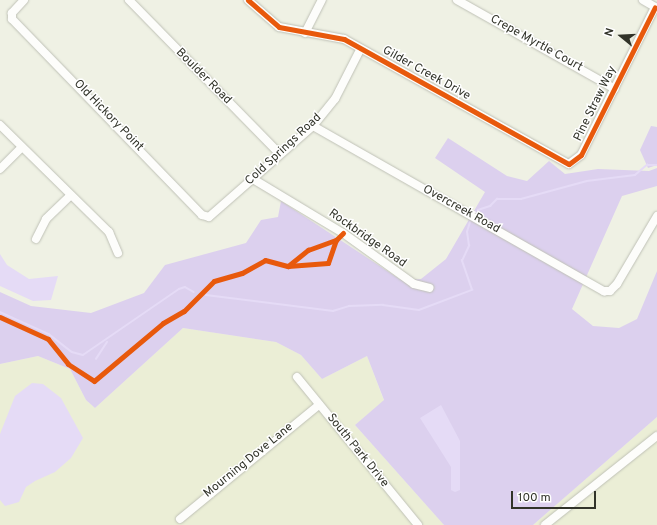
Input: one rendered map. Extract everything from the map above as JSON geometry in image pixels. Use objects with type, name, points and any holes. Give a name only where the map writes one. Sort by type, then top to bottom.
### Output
[{"type":"street","name":"Old Hickory Point","points":[[24,0],[11,16],[206,216]]},
{"type":"street","name":"Boulder Road","points":[[129,0],[278,153]]},
{"type":"street","name":"Gilder Creek Drive","points":[[248,0],[279,27],[305,33],[338,37],[540,150],[572,164]]},
{"type":"street","points":[[305,33],[322,0]]},
{"type":"street","name":"Crepe Myrtle Court","points":[[457,0],[615,89]]},
{"type":"street","points":[[643,0],[656,7]]},
{"type":"street","name":"Pine Straw Way","points":[[572,164],[581,155],[656,7]]},
{"type":"street","name":"Cold Springs Road","points":[[206,216],[214,215],[253,179],[278,153],[313,126],[335,99],[360,50]]},
{"type":"street","points":[[0,125],[70,196],[109,232],[118,253]]},
{"type":"street","name":"Overcreek Road","points":[[313,126],[610,291],[657,216]]},
{"type":"street","points":[[0,168],[22,147]]},
{"type":"street","name":"Rockbridge Road","points":[[253,179],[336,229],[414,284],[430,288]]},
{"type":"street","points":[[36,239],[46,219],[70,196]]},
{"type":"street","name":"South Park Drive","points":[[297,377],[418,525]]},
{"type":"street","name":"Mourning Dove Lane","points":[[180,519],[319,405]]},
{"type":"street","points":[[545,525],[657,436]]},
{"type":"shaded area","points":[[651,126],[657,127],[657,165],[648,168],[640,150]]},
{"type":"shaded area","points":[[448,138],[507,176],[527,181],[549,161],[565,174],[598,169],[649,171],[657,168],[657,186],[622,196],[572,309],[593,326],[619,328],[637,319],[657,271],[657,417],[533,525],[444,525],[355,425],[384,400],[367,356],[322,379],[301,355],[276,342],[183,328],[95,408],[86,400],[70,369],[38,356],[0,364],[0,292],[31,306],[91,313],[144,293],[165,265],[246,243],[261,220],[278,217],[281,201],[401,280],[421,279],[446,259],[485,192],[435,158]]},
{"type":"shaded area","points":[[0,254],[7,265],[29,279],[58,276],[51,300],[33,301],[0,286]]},
{"type":"shaded area","points":[[183,328],[276,342],[301,355],[322,379],[367,356],[384,401],[355,425],[444,525],[0,525],[0,364],[38,356],[70,369],[86,400],[95,408]]},
{"type":"shaded area","points":[[32,383],[43,384],[61,398],[83,438],[71,458],[55,472],[26,487],[19,502],[5,506],[0,500],[0,434],[15,396]]},
{"type":"shaded area","points":[[441,405],[460,441],[460,490],[455,492],[451,490],[451,467],[420,418]]},
{"type":"shaded area","points":[[657,417],[657,525],[533,525]]},
{"type":"waterway","points":[[478,210],[490,206],[497,199],[521,199],[587,181],[635,175],[647,165],[657,165]]},
{"type":"waterway","points":[[206,295],[333,311],[349,306],[383,305],[419,310],[472,290],[462,261],[469,246],[467,232],[470,222]]},
{"type":"waterway","points":[[0,312],[49,334],[72,352],[83,355],[179,289],[185,287],[194,292]]},
{"type":"waterway","points":[[96,359],[107,342]]},
{"type":"cycle path","points":[[248,0],[279,27],[344,39],[569,164],[581,155],[655,7]]},
{"type":"cycle path","points":[[0,317],[48,339],[68,364],[94,381],[163,323],[184,311],[214,281],[242,273],[265,260],[288,266],[308,250],[336,240],[343,233]]},
{"type":"cycle path","points":[[288,266],[328,263],[336,240]]}]
